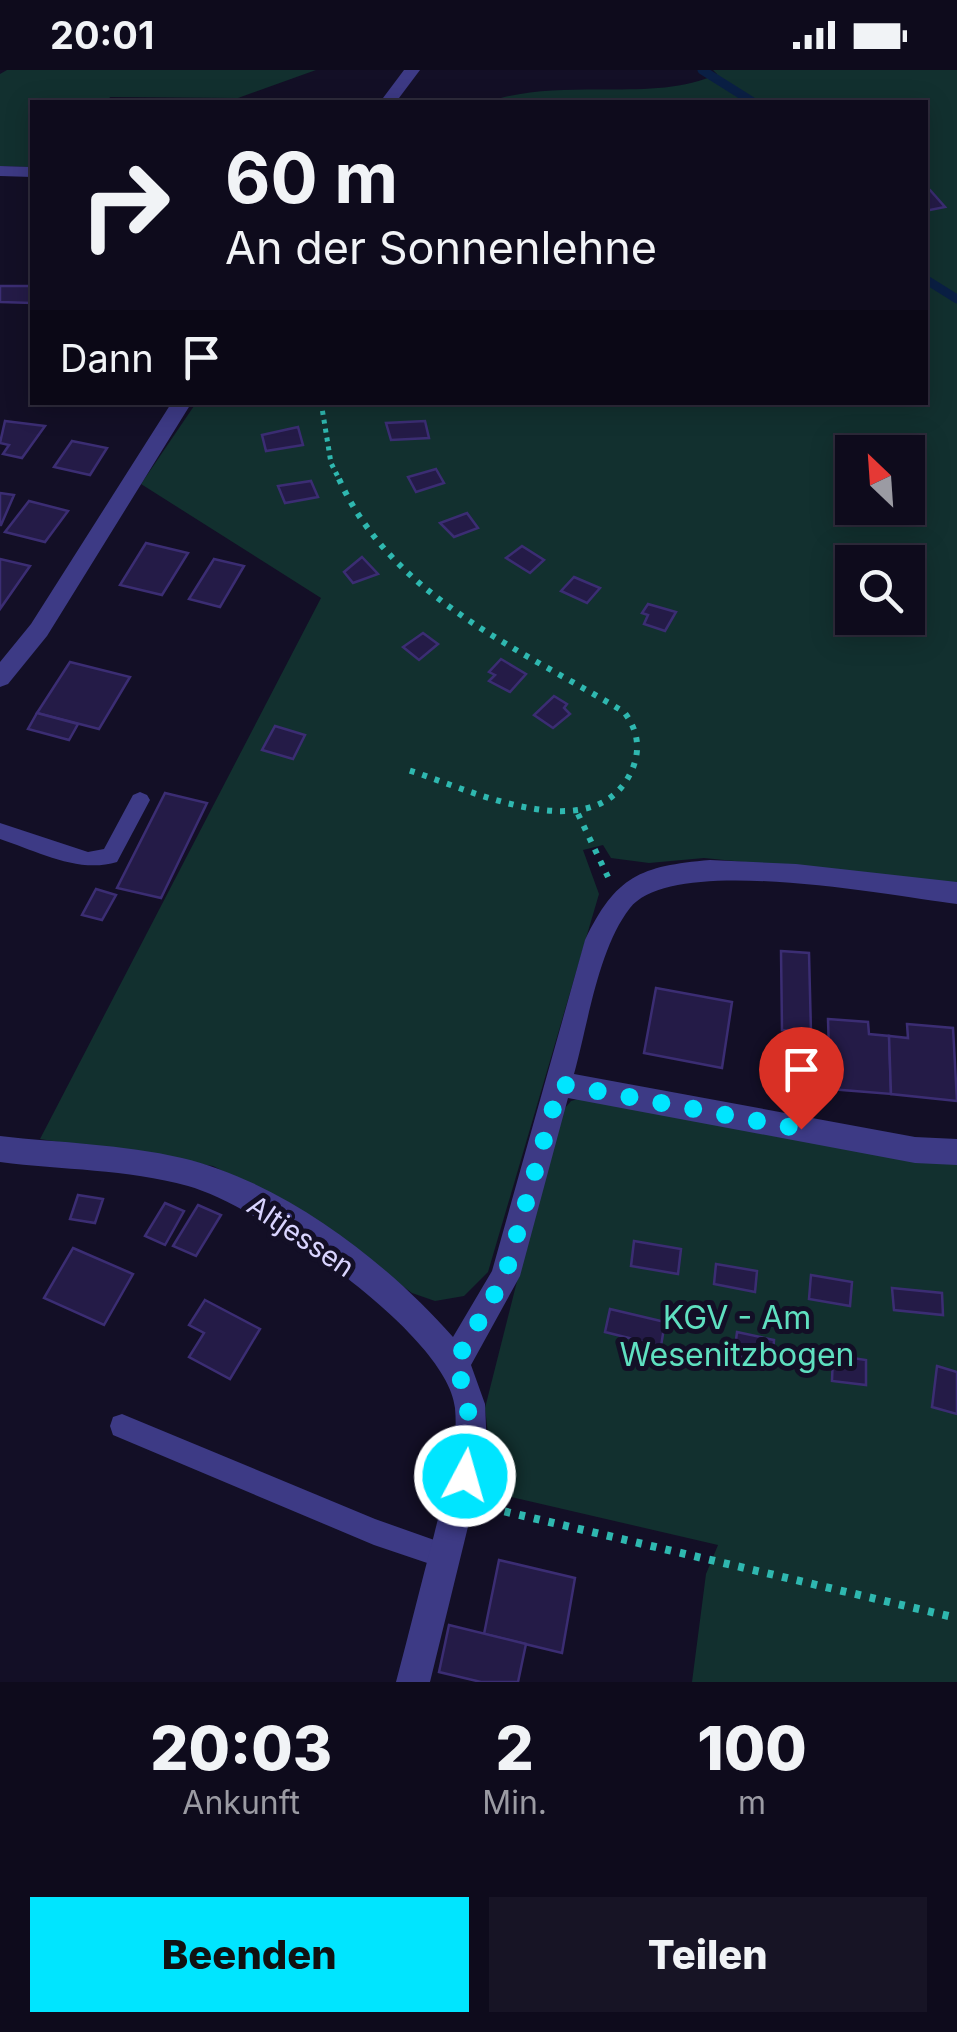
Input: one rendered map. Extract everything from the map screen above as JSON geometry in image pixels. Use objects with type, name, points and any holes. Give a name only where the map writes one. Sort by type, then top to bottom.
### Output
[{"type":"street","points":[[390,100],[412,70]]},
{"type":"street","points":[[0,170],[30,172]]},
{"type":"street","points":[[0,678],[39,630],[180,405]]},
{"type":"street","points":[[413,1682],[471,1449],[470,1404],[455,1363],[505,1276],[598,940],[620,901],[642,882],[710,870],[957,893]]},
{"type":"street","points":[[560,1084],[915,1150],[957,1152]]},
{"type":"street","name":"Altjessen","points":[[0,1149],[148,1166],[212,1180],[288,1220],[430,1330],[455,1363]]},
{"type":"lane","points":[[0,831],[88,860],[110,856],[140,800]]},
{"type":"lane","points":[[122,1426],[374,1532],[446,1556]]},
{"type":"path","points":[[320,405],[326,452],[343,493],[364,530],[394,567],[430,597],[624,712],[638,728],[640,750],[629,779],[606,802],[578,814],[405,768]]},
{"type":"path","points":[[578,814],[620,901]]},
{"type":"path","points":[[460,1502],[957,1618]]},
{"type":"green space","points":[[7,70],[316,70],[238,98],[30,100],[30,167],[0,166],[0,74]]},
{"type":"green space","points":[[713,70],[957,70],[957,883],[704,858],[649,863],[611,858],[603,845],[583,850],[599,894],[488,1272],[464,1296],[435,1301],[412,1293],[300,1210],[213,1166],[40,1139],[321,598],[141,484],[195,405],[928,405],[928,100],[496,100],[546,91],[665,87],[717,74]]},
{"type":"green space","name":"KGV - Am Wesenitzbogen","points":[[592,1095],[957,1162],[957,1682],[692,1682],[706,1574],[718,1545],[507,1496],[491,1460],[485,1408],[559,1115],[571,1101]]},
{"type":"building","points":[[930,190],[945,207],[928,210]]},
{"type":"building","points":[[0,286],[30,286],[30,303],[0,302]]},
{"type":"building","points":[[5,421],[45,426],[22,458],[3,454],[9,445],[0,443]]},
{"type":"building","points":[[425,421],[429,438],[391,440],[386,423]]},
{"type":"building","points":[[298,427],[303,445],[266,451],[262,435]]},
{"type":"building","points":[[72,441],[107,448],[90,475],[54,467]]},
{"type":"building","points":[[436,469],[444,483],[416,492],[408,477]]},
{"type":"building","points":[[311,481],[318,497],[285,503],[278,486]]},
{"type":"building","points":[[0,493],[14,495],[1,525],[0,525]]},
{"type":"building","points":[[29,501],[68,511],[45,542],[5,532]]},
{"type":"building","points":[[467,513],[478,528],[454,537],[440,523]]},
{"type":"building","points":[[146,543],[188,553],[162,595],[120,585]]},
{"type":"building","points":[[522,546],[544,560],[530,573],[506,558]]},
{"type":"building","points":[[362,557],[378,574],[353,583],[344,572]]},
{"type":"building","points":[[0,559],[30,566],[0,609]]},
{"type":"building","points":[[214,559],[244,566],[220,607],[189,599]]},
{"type":"building","points":[[574,577],[600,588],[587,603],[561,591]]},
{"type":"building","points":[[648,604],[676,612],[665,631],[644,624],[648,615],[642,613]]},
{"type":"building","points":[[423,633],[438,644],[419,660],[403,647]]},
{"type":"building","points":[[501,659],[526,674],[510,692],[489,681],[495,675],[489,672]]},
{"type":"building","points":[[70,662],[130,677],[99,729],[37,713]]},
{"type":"building","points":[[554,696],[567,704],[564,708],[570,714],[553,728],[534,715]]},
{"type":"building","points":[[37,713],[78,724],[69,740],[28,729]]},
{"type":"building","points":[[275,726],[305,735],[293,759],[262,750]]},
{"type":"building","points":[[165,793],[207,803],[161,898],[117,888]]},
{"type":"building","points":[[96,889],[116,895],[102,920],[82,915]]},
{"type":"building","points":[[781,951],[809,953],[811,1033],[782,1030]]},
{"type":"building","points":[[656,988],[732,1002],[722,1068],[644,1053]]},
{"type":"building","points":[[828,1019],[868,1022],[869,1034],[889,1036],[891,1094],[830,1089]]},
{"type":"building","points":[[907,1024],[953,1028],[957,1101],[891,1094],[889,1036],[908,1038]]},
{"type":"building","points":[[783,1062],[811,1067],[808,1105],[779,1100]]},
{"type":"building","points":[[78,1195],[103,1199],[95,1223],[70,1219]]},
{"type":"building","points":[[165,1203],[184,1211],[165,1245],[145,1236]]},
{"type":"building","points":[[198,1205],[221,1215],[196,1256],[173,1246]]},
{"type":"building","points":[[634,1241],[681,1249],[678,1274],[631,1266]]},
{"type":"building","points":[[73,1248],[133,1274],[104,1325],[44,1298]]},
{"type":"building","points":[[716,1264],[757,1271],[755,1292],[714,1284]]},
{"type":"building","points":[[811,1275],[852,1282],[850,1306],[809,1299]]},
{"type":"building","points":[[892,1288],[942,1293],[943,1315],[894,1310]]},
{"type":"building","points":[[205,1300],[260,1329],[230,1379],[189,1357],[204,1333],[189,1325]]},
{"type":"building","points":[[610,1309],[665,1322],[661,1346],[605,1332]]},
{"type":"building","points":[[737,1332],[774,1340],[772,1364],[734,1356]]},
{"type":"building","points":[[833,1355],[866,1360],[866,1385],[832,1381]]},
{"type":"building","points":[[937,1366],[957,1372],[957,1414],[932,1407]]},
{"type":"building","points":[[499,1560],[575,1578],[562,1653],[484,1634]]},
{"type":"building","points":[[449,1625],[526,1644],[518,1682],[481,1682],[439,1672]]},
{"type":"waterway","points":[[702,70],[750,100]]},
{"type":"waterway","points":[[928,281],[957,299]]},
{"type":"route","points":[[465,1476],[471,1449],[470,1404],[455,1363],[505,1276],[560,1084],[801,1129]]}]
